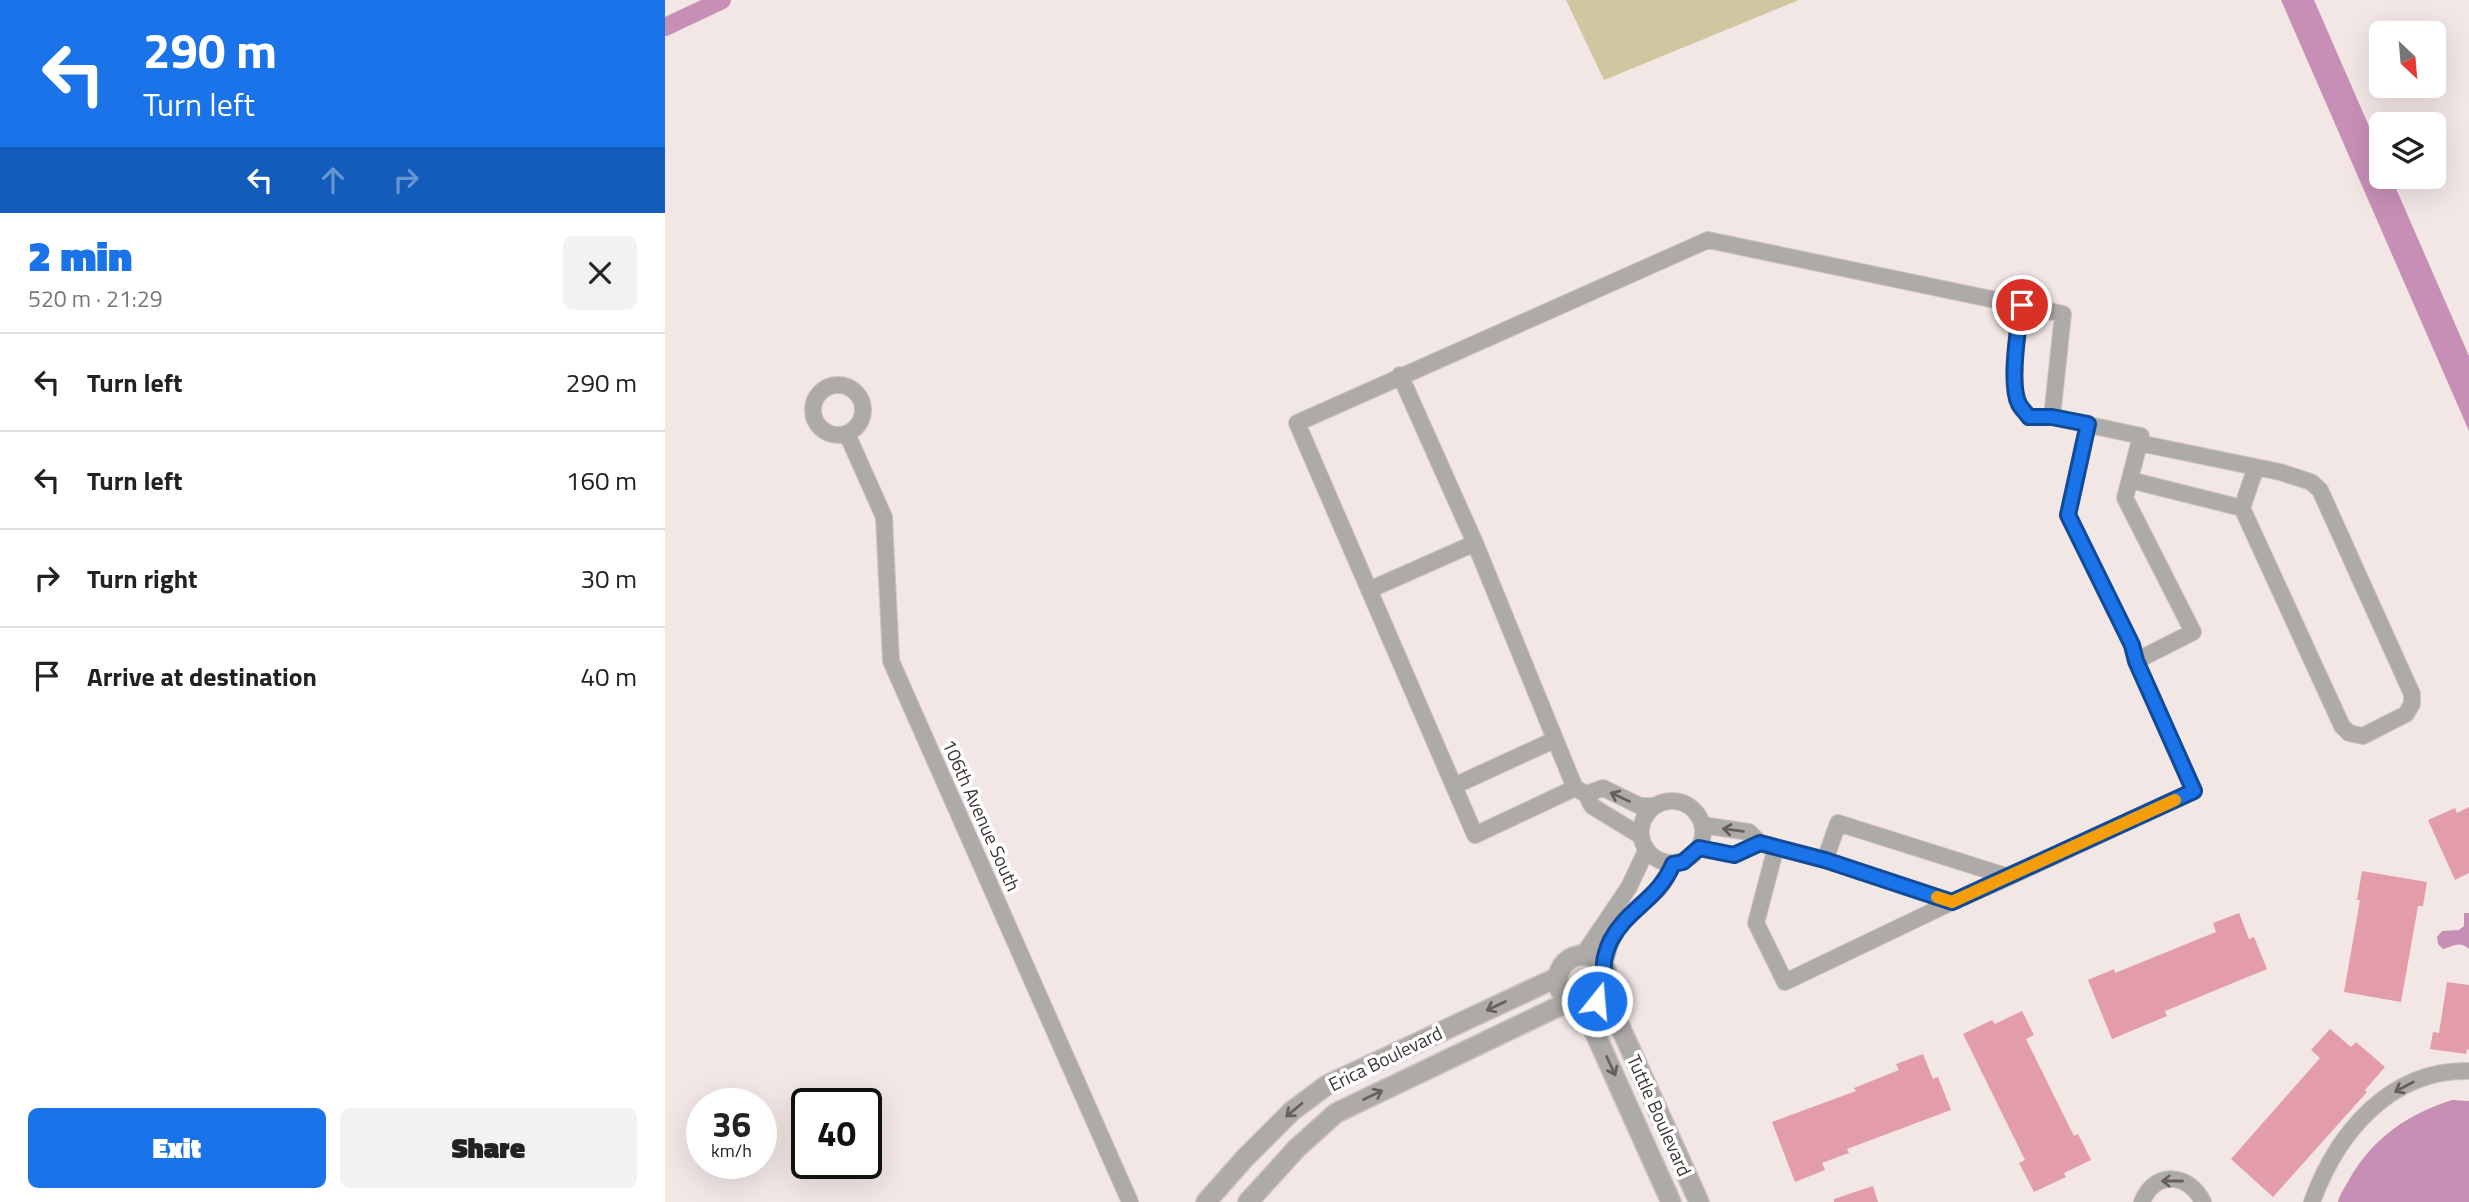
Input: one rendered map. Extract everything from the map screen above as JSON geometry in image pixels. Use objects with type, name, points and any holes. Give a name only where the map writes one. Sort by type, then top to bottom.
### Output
[{"type":"street","points":[[1400,375],[1475,543],[1554,740],[1581,791],[1592,806],[1643,843],[1654,858],[1673,864],[1683,862],[1699,848],[1703,838],[1702,825],[1694,809],[1674,801],[1640,806],[1602,789],[1581,791],[1475,835],[1297,422],[1400,375],[1708,240],[2063,314],[2052,417]]},
{"type":"street","points":[[2022,305],[2017,333],[2015,376],[2018,402],[2029,417],[2052,417],[2141,436],[2125,498],[2193,632],[2136,661]]},
{"type":"street","points":[[1776,847],[1756,923],[1785,982],[2194,791],[2136,661],[2132,645],[2068,515],[2088,424]]},
{"type":"street","name":"106th Avenue South","points":[[847,434],[884,517],[891,661],[1130,1202]]},
{"type":"street","points":[[2139,443],[2256,467],[2311,482],[2320,490],[2412,694],[2412,704],[2406,714],[2363,736],[2349,733],[2342,726],[2242,508],[2256,467]]},
{"type":"street","points":[[2130,480],[2242,508]]},
{"type":"street","points":[[1369,590],[1475,543]]},
{"type":"street","points":[[1454,786],[1554,740]]},
{"type":"street","points":[[1583,955],[1629,887],[1643,843],[1642,822],[1654,806]]},
{"type":"street","points":[[1825,860],[1838,823],[2009,877]]},
{"type":"street","points":[[1702,825],[1749,832],[1760,843],[1825,860],[1952,902]]},
{"type":"street","points":[[1699,848],[1734,855],[1760,843]]},
{"type":"street","points":[[1604,967],[1608,946],[1615,933],[1626,917],[1649,901],[1660,888],[1673,864]]},
{"type":"street","points":[[1583,955],[1596,958],[1604,967],[1608,979],[1607,988],[1597,1001],[1575,1003],[1560,991],[1558,977],[1565,962],[1571,957],[1583,955]]},
{"type":"street","name":"Erica Boulevard","points":[[1206,1202],[1292,1111],[1327,1085],[1558,977]]},
{"type":"street","name":"Tuttle Boulevard","points":[[1607,988],[1609,1002],[1699,1202]]},
{"type":"street","name":"Erica Boulevard","points":[[1248,1202],[1297,1149],[1336,1113],[1575,1003]]},
{"type":"street","name":"Tuttle Boulevard","points":[[1575,1003],[1586,1013],[1671,1202]]},
{"type":"street","points":[[2312,1202],[2327,1165],[2354,1126],[2379,1102],[2404,1085],[2437,1073],[2469,1071]]},
{"type":"street","points":[[2142,1202],[2153,1185],[2173,1179],[2192,1186],[2205,1202]]},
{"type":"shaded area","points":[[1566,0],[1799,0],[1604,80]]},
{"type":"shaded area","points":[[2281,0],[2314,0],[2369,126],[2369,189],[2396,189],[2469,356],[2469,431]]},
{"type":"shaded area","points":[[2464,913],[2469,913],[2469,949],[2459,945],[2443,949],[2438,944],[2437,937],[2442,931],[2459,930],[2464,926]]},
{"type":"shaded area","points":[[2452,1100],[2469,1101],[2469,1202],[2338,1202],[2359,1164],[2381,1139],[2406,1120]]},
{"type":"building","points":[[2469,807],[2469,873],[2455,880],[2428,820],[2455,808],[2457,813]]},
{"type":"building","points":[[2362,871],[2427,882],[2423,906],[2418,906],[2401,1002],[2344,992],[2360,900],[2357,900]]},
{"type":"building","points":[[2239,913],[2249,939],[2254,937],[2267,969],[2165,1011],[2167,1016],[2112,1039],[2088,980],[2114,969],[2115,973],[2216,932],[2213,923]]},
{"type":"building","points":[[2447,982],[2469,985],[2469,1050],[2467,1049],[2466,1054],[2430,1049],[2433,1032],[2439,1033]]},
{"type":"building","points":[[2022,1011],[2034,1035],[2026,1039],[2074,1136],[2078,1134],[2091,1160],[2064,1173],[2066,1177],[2034,1192],[2019,1163],[2025,1160],[1963,1034],[1992,1020],[1995,1024]]},
{"type":"building","points":[[2330,1029],[2351,1047],[2356,1042],[2385,1067],[2365,1090],[2367,1092],[2273,1197],[2231,1159],[2320,1058],[2311,1050]]},
{"type":"building","points":[[1923,1054],[1933,1079],[1938,1077],[1951,1110],[1847,1149],[1849,1153],[1822,1163],[1825,1170],[1795,1182],[1772,1122],[1856,1091],[1854,1088],[1899,1070],[1896,1064]]},
{"type":"building","points":[[1873,1186],[1878,1202],[1834,1202],[1834,1199]]},
{"type":"waterway","points":[[665,27],[722,0]]},
{"type":"slow traffic","points":[[1937,897],[1952,902],[2175,800]]},
{"type":"route","points":[[1597,1001],[1607,988],[1607,971],[1604,967],[1608,946],[1615,933],[1626,917],[1649,901],[1660,888],[1673,864],[1692,857],[1699,848],[1734,855],[1760,843],[1825,860],[1952,902],[2194,791],[2136,661],[2132,645],[2068,515],[2088,424],[2052,417],[2029,417],[2018,402],[2015,376],[2017,333],[2022,305]]}]
